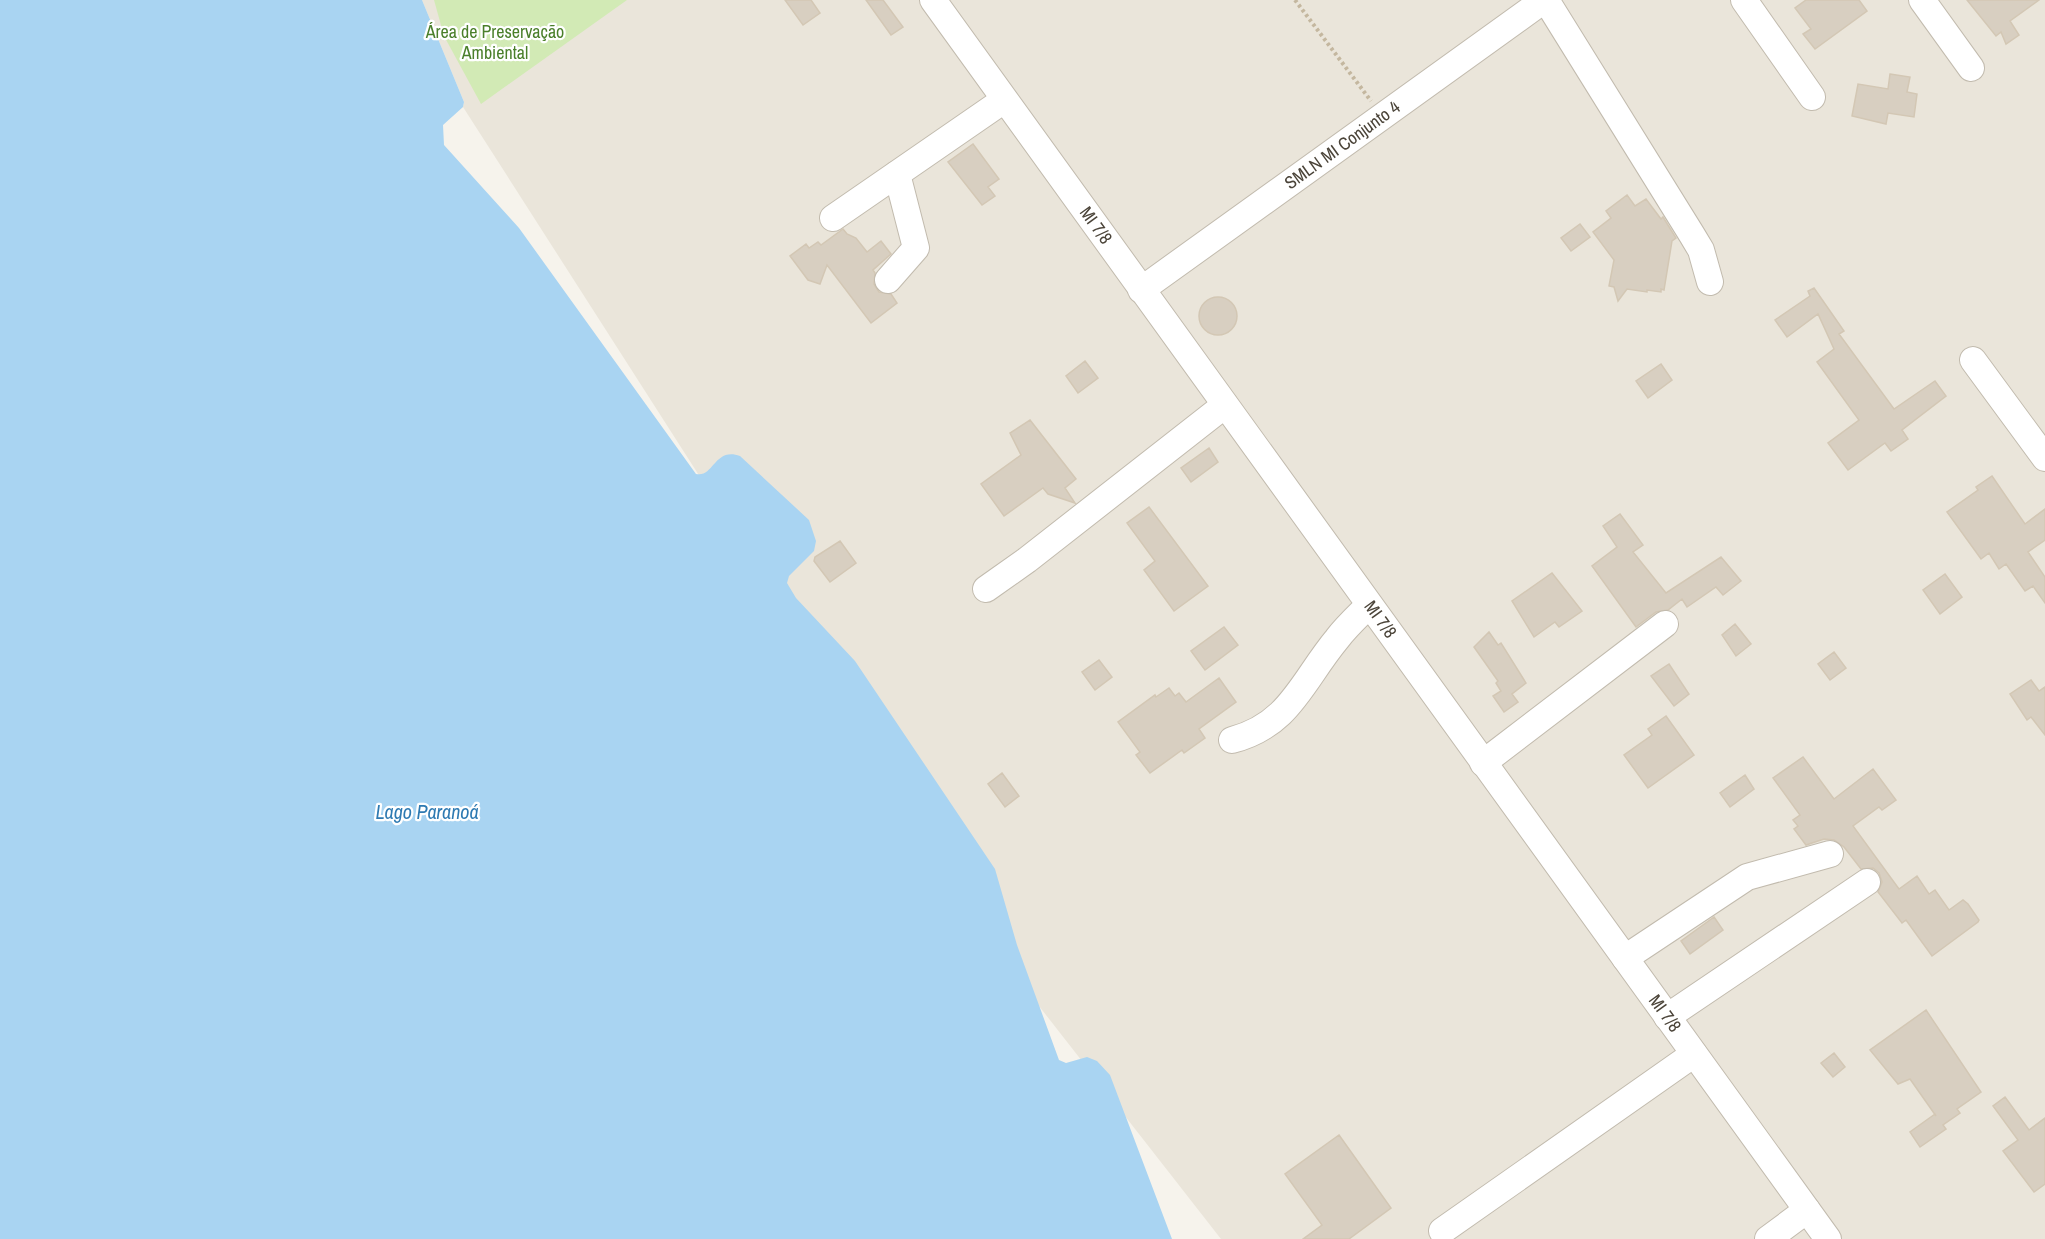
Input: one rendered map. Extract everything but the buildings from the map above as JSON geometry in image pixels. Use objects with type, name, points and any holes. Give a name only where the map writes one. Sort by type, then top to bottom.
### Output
[{"type":"street","name":"MI 7/8","points":[[933,0],[1828,1239]]},
{"type":"street","points":[[1545,0],[1701,250],[1710,282]]},
{"type":"street","name":"SMLN MI Conjunto 4","points":[[1141,290],[1545,0]]},
{"type":"street","points":[[1744,0],[1812,97]]},
{"type":"street","points":[[1922,0],[1971,68]]},
{"type":"street","points":[[833,218],[1004,100]]},
{"type":"street","points":[[888,280],[916,248],[897,174]]},
{"type":"street","points":[[1973,360],[2045,458]]},
{"type":"street","points":[[986,589],[1224,405]]},
{"type":"street","points":[[1232,740],[1250,735],[1270,724],[1290,707],[1337,638],[1369,605]]},
{"type":"street","points":[[1483,763],[1665,624]]},
{"type":"street","points":[[1625,958],[1747,877],[1830,854]]},
{"type":"street","points":[[1667,1017],[1867,882]]},
{"type":"street","points":[[1442,1232],[1694,1054]]},
{"type":"street","points":[[1768,1239],[1807,1210]]},
{"type":"path","points":[[1295,0],[1382,116]]},
{"type":"shaded area","points":[[422,0],[2045,0],[2045,1239],[1221,1239],[1039,1006],[463,107],[464,102]]},
{"type":"green space","name":"Área de Preservação Ambiental","points":[[434,0],[627,0],[481,104],[444,36]]},
{"type":"water","name":"Lago Paranoá","points":[[0,0],[422,0],[464,102],[463,107],[443,125],[444,145],[519,228],[696,474],[707,472],[725,456],[731,454],[740,456],[809,520],[816,541],[814,551],[789,576],[787,583],[796,598],[855,661],[995,869],[1017,945],[1059,1060],[1066,1063],[1087,1057],[1097,1061],[1110,1075],[1172,1239],[0,1239]]}]
